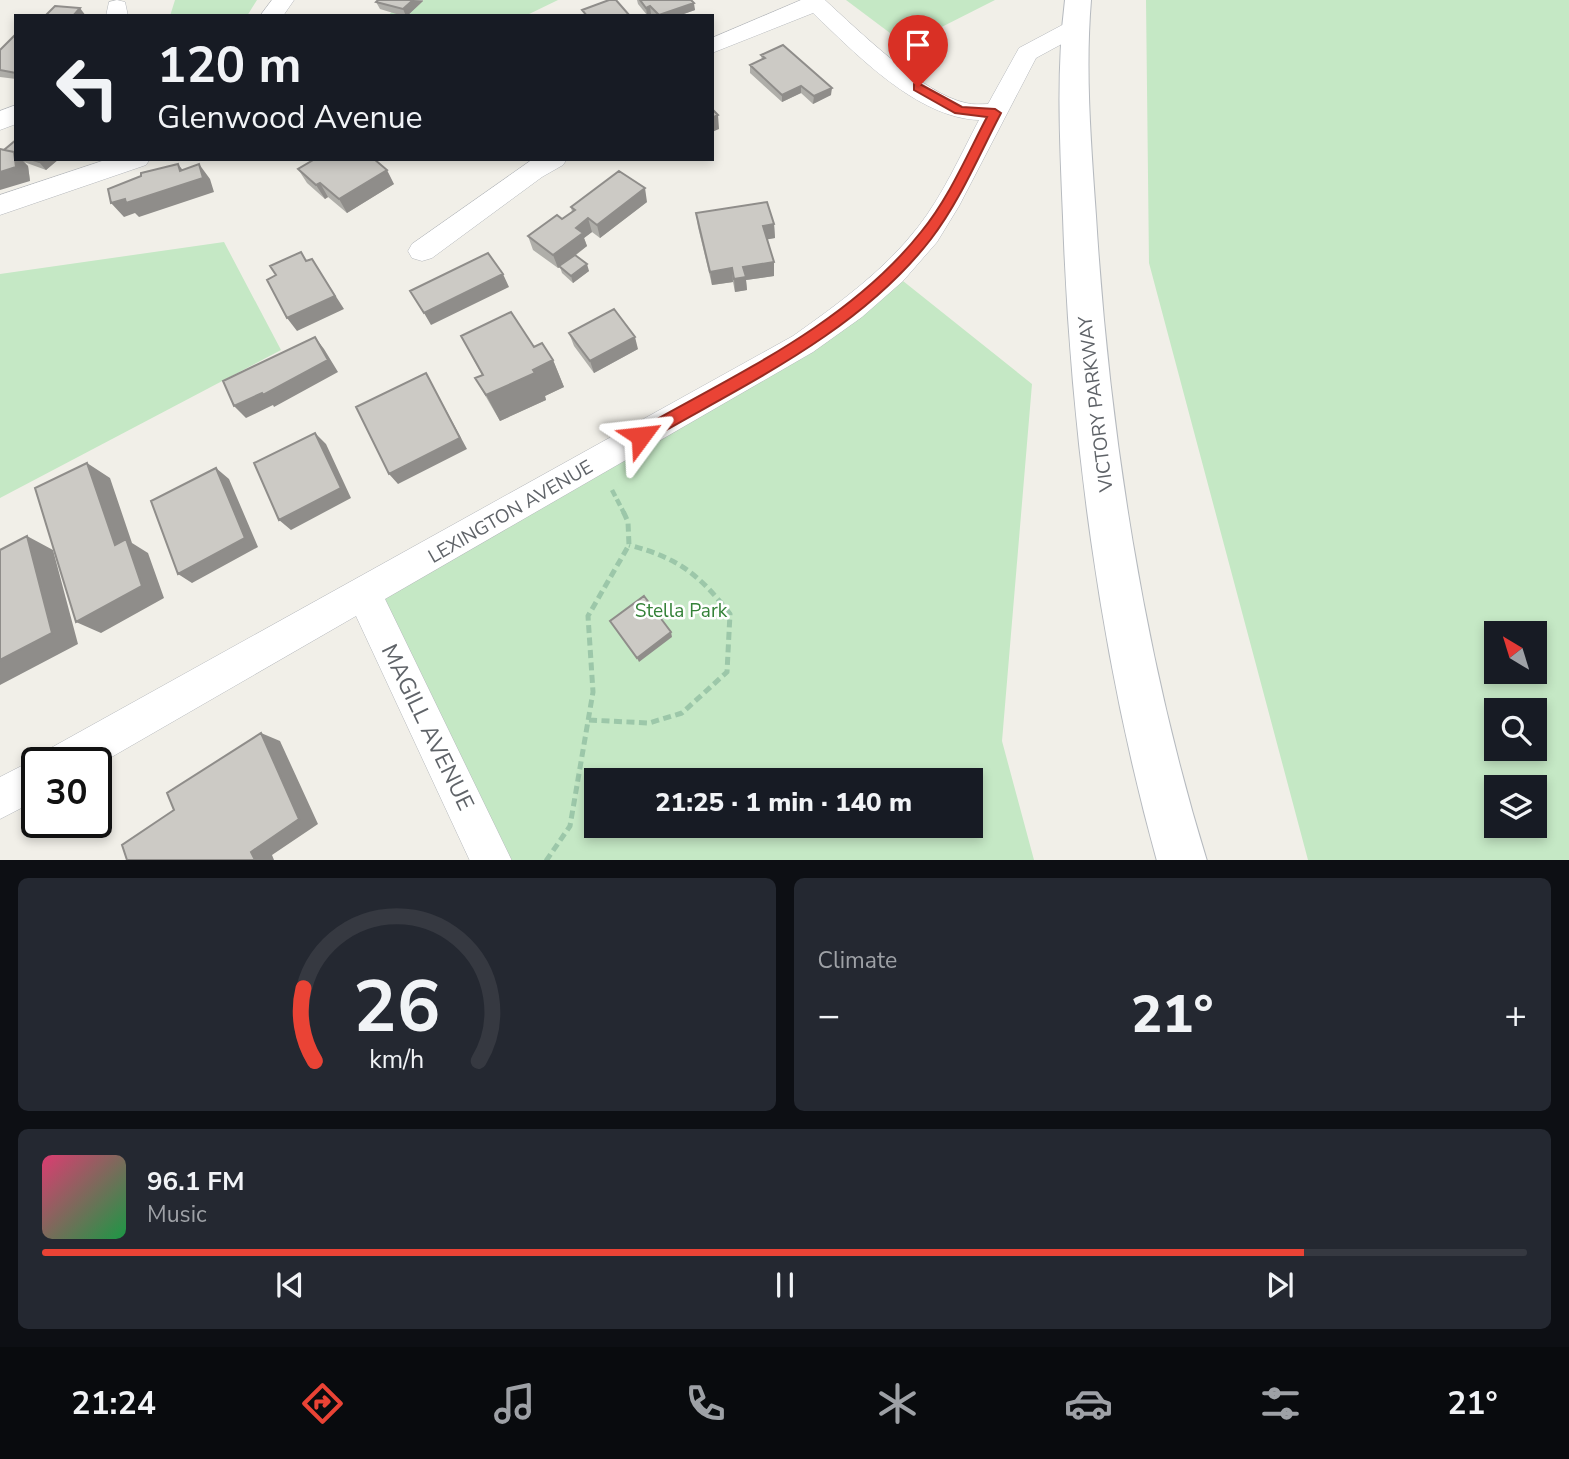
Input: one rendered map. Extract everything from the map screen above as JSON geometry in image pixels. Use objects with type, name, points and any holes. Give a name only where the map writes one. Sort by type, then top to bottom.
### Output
[{"type":"street","points":[[714,45],[814,2],[899,75],[928,93],[959,110],[995,113]]},
{"type":"street","name":"LEXINGTON AVENUE","points":[[91,747],[803,344],[852,309],[893,273],[927,235],[946,206],[1027,53],[1076,14]]},
{"type":"street","name":"VICTORY PARKWAY","points":[[1076,14],[1081,276],[1092,403],[1121,597],[1164,804],[1182,860]]},
{"type":"street","points":[[0,205],[131,161]]},
{"type":"street","points":[[422,251],[550,161]]},
{"type":"street","name":"MAGILL AVENUE","points":[[364,594],[492,860]]},
{"type":"street","points":[[0,799],[21,787]]},
{"type":"street","name":"VICTORY PARKWAY","points":[[1164,804],[1168,860]]},
{"type":"path","points":[[546,860],[570,826],[589,720],[593,692],[588,616],[629,545],[628,522],[594,463]]},
{"type":"path","points":[[589,720],[649,723],[682,713],[727,672],[730,614],[703,579],[669,555],[629,545]]},
{"type":"green space","points":[[175,0],[257,0],[248,14],[171,14]]},
{"type":"green space","points":[[402,0],[558,0],[529,14],[390,14]]},
{"type":"green space","points":[[846,0],[995,0],[906,45]]},
{"type":"green space","points":[[1146,0],[1569,0],[1569,860],[1308,860],[1149,263]]},
{"type":"green space","points":[[224,242],[281,350],[0,498],[0,274]]},
{"type":"green space","name":"Stella Park","points":[[893,273],[1032,384],[1002,741],[1034,860],[492,860],[364,594],[803,344]]},
{"type":"building","points":[[413,0],[403,9],[376,2]]},
{"type":"building","points":[[616,0],[628,14],[585,14],[582,10]]},
{"type":"building","points":[[640,0],[691,0],[694,3],[662,14],[658,14],[650,6],[646,8]]},
{"type":"building","points":[[55,6],[80,8],[75,14],[47,14]]},
{"type":"building","points":[[14,36],[14,73],[0,70],[0,50]]},
{"type":"building","points":[[783,45],[832,88],[814,96],[801,86],[782,95],[750,65],[765,58],[761,55]]},
{"type":"building","points":[[14,142],[14,152],[4,150]]},
{"type":"building","points":[[0,149],[14,152],[16,167],[0,172]]},
{"type":"building","points":[[312,161],[376,161],[387,170],[339,199],[320,183],[316,185],[298,169]]},
{"type":"building","points":[[178,164],[180,171],[199,164],[203,178],[126,203],[125,199],[111,203],[108,189],[141,176],[141,173]]},
{"type":"building","points":[[619,171],[645,188],[597,225],[588,218],[576,228],[583,233],[553,255],[528,236],[557,215],[562,219],[575,210],[571,207]]},
{"type":"building","points":[[767,202],[774,224],[763,226],[774,262],[743,267],[746,277],[734,279],[732,268],[710,272],[696,213]]},
{"type":"building","points":[[301,252],[306,261],[312,259],[335,296],[287,318],[267,280],[276,275],[270,266]]},
{"type":"building","points":[[488,253],[503,274],[424,313],[410,291]]},
{"type":"building","points":[[575,255],[587,264],[571,276],[559,266]]},
{"type":"building","points":[[614,309],[635,337],[590,361],[569,333]]},
{"type":"building","points":[[511,312],[534,347],[542,343],[553,360],[533,370],[535,373],[486,395],[475,378],[483,375],[461,336]]},
{"type":"building","points":[[315,337],[328,360],[263,395],[262,393],[234,406],[223,381]]},
{"type":"building","points":[[426,373],[460,438],[389,474],[356,407]]},
{"type":"building","points":[[315,433],[341,488],[279,520],[254,463]]},
{"type":"building","points":[[87,463],[115,545],[126,539],[142,586],[76,622],[35,488]]},
{"type":"building","points":[[216,468],[245,538],[178,574],[151,501]]},
{"type":"building","points":[[27,536],[52,633],[0,660],[0,550]]},
{"type":"building","points":[[644,596],[671,632],[637,658],[610,621]]},
{"type":"building","points":[[261,733],[299,819],[251,852],[255,860],[127,860],[122,845],[174,810],[167,793]]},
{"type":"route","points":[[641,436],[803,344],[852,309],[893,273],[927,235],[946,206],[995,113],[959,110],[918,87]]}]
